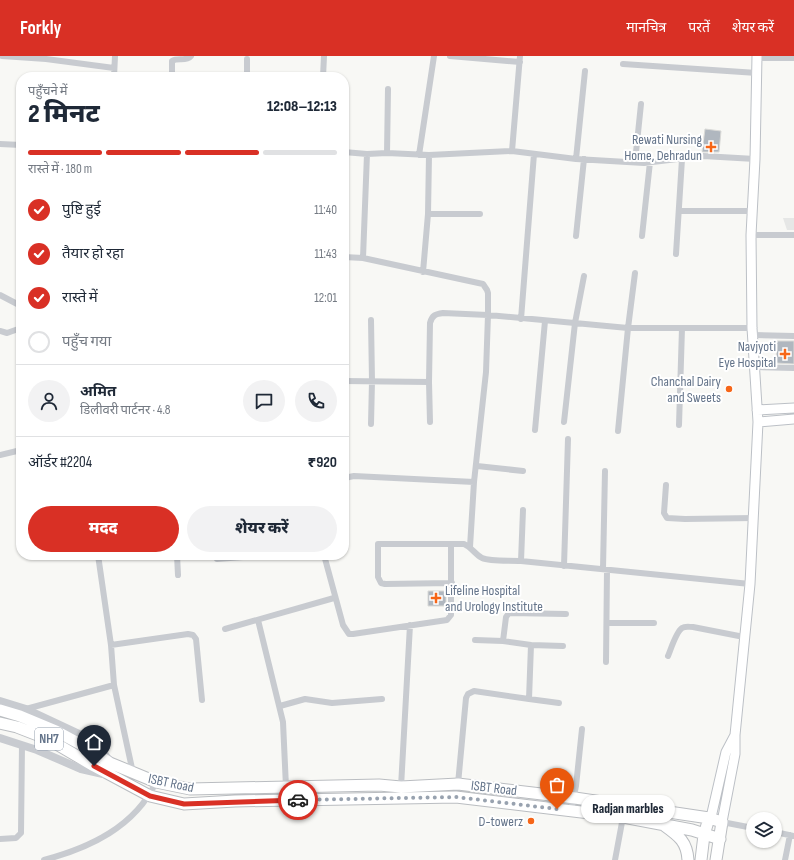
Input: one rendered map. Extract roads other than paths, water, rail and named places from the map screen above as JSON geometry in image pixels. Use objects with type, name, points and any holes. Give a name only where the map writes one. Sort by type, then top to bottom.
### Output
[{"type":"highway","name":"NH7","points":[[0,710],[20,716],[56,731],[91,750],[110,763]]},
{"type":"highway","name":"NH7","points":[[0,723],[17,727],[48,739],[150,796],[184,804],[235,801],[456,797],[623,817],[692,830],[720,839]]},
{"type":"highway","name":"ISBT Road","points":[[110,763],[156,782],[190,789],[379,785],[401,787],[458,784],[575,798],[709,818],[722,822]]},
{"type":"highway","points":[[701,860],[704,834],[709,818]]},
{"type":"highway","points":[[716,860],[722,822]]},
{"type":"highway","points":[[664,824],[679,836],[686,846],[688,860]]},
{"type":"main road","points":[[722,822],[735,754],[735,735],[750,584],[754,518],[758,422],[753,331],[751,235],[755,159],[757,57]]},
{"type":"main road","points":[[757,410],[794,408]]},
{"type":"main road","points":[[758,422],[794,419]]},
{"type":"main road","points":[[709,818],[712,813],[726,752],[735,735]]},
{"type":"street","points":[[2,56],[46,59],[114,68]]},
{"type":"street","points":[[114,72],[115,56]]},
{"type":"street","points":[[172,72],[172,61],[176,59],[187,59],[191,56]]},
{"type":"street","points":[[323,72],[324,56]]},
{"type":"street","points":[[419,155],[434,56]]},
{"type":"street","points":[[450,56],[520,59],[512,151]]},
{"type":"street","points":[[757,57],[794,58]]},
{"type":"street","points":[[247,59],[247,72]]},
{"type":"street","points":[[623,64],[757,73]]},
{"type":"street","points":[[576,159],[585,71]]},
{"type":"street","points":[[388,89],[388,153]]},
{"type":"street","points":[[636,162],[641,104]]},
{"type":"street","points":[[0,144],[16,145]]},
{"type":"street","points":[[349,152],[430,155],[512,151],[576,159],[636,162],[650,162],[703,156],[755,159]]},
{"type":"street","points":[[363,258],[367,154]]},
{"type":"street","points":[[521,319],[534,154]]},
{"type":"street","points":[[423,272],[428,214],[430,155]]},
{"type":"street","points":[[576,236],[584,159]]},
{"type":"street","points":[[676,254],[682,159]]},
{"type":"street","points":[[642,236],[650,162]]},
{"type":"street","points":[[679,211],[752,211]]},
{"type":"street","points":[[428,214],[480,214]]},
{"type":"street","points":[[751,235],[794,235]]},
{"type":"street","points":[[349,257],[363,258],[483,284],[487,290],[488,315],[486,372],[477,466],[474,482],[470,547]]},
{"type":"street","points":[[618,431],[635,273]]},
{"type":"street","points":[[564,422],[575,323],[584,276]]},
{"type":"street","points":[[0,295],[16,303]]},
{"type":"street","points":[[430,422],[430,322],[432,317],[436,314],[488,315],[628,328],[682,328],[753,331],[794,336]]},
{"type":"street","points":[[371,320],[371,424]]},
{"type":"street","points":[[535,430],[545,321]]},
{"type":"street","points":[[679,425],[682,328]]},
{"type":"street","points":[[0,331],[7,333],[16,330]]},
{"type":"street","points":[[755,367],[794,368]]},
{"type":"street","points":[[349,381],[429,382]]},
{"type":"street","points":[[564,566],[568,439]]},
{"type":"street","points":[[0,455],[16,451]]},
{"type":"street","points":[[477,466],[523,471]]},
{"type":"street","points":[[605,471],[606,662]]},
{"type":"street","points":[[349,477],[474,482]]},
{"type":"street","points":[[666,485],[664,513],[667,518],[754,518]]},
{"type":"street","points":[[521,561],[523,510]]},
{"type":"street","points":[[452,583],[381,583],[378,577],[378,544],[464,544],[470,547],[475,553],[486,559],[521,561],[750,584]]},
{"type":"street","points":[[325,560],[334,598],[343,626],[349,634],[353,634],[410,625],[441,622],[450,618],[452,615],[451,544]]},
{"type":"street","points":[[99,560],[111,645],[114,685],[134,773]]},
{"type":"street","points":[[177,560],[178,575]]},
{"type":"street","points":[[225,629],[334,598]]},
{"type":"street","points":[[503,642],[506,617],[509,613],[566,614]]},
{"type":"street","points":[[258,620],[283,722],[286,787]]},
{"type":"street","points":[[606,623],[654,623]]},
{"type":"street","points":[[401,787],[410,625]]},
{"type":"street","points":[[668,656],[678,632],[682,628],[693,627],[744,637]]},
{"type":"street","points":[[111,645],[188,634],[193,636],[196,639],[202,700]]},
{"type":"street","points":[[474,640],[563,646]]},
{"type":"street","points":[[530,699],[531,645]]},
{"type":"street","points":[[26,708],[114,685]]},
{"type":"street","points":[[458,784],[466,698],[468,694],[474,691],[559,703]]},
{"type":"street","points":[[280,706],[305,699],[332,703],[382,699]]},
{"type":"street","points":[[0,701],[26,708],[90,739],[98,745],[110,763]]},
{"type":"street","points":[[571,811],[575,798],[582,729]]},
{"type":"street","points":[[0,738],[37,750],[81,769],[112,776]]},
{"type":"street","points":[[0,839],[16,838],[21,833],[22,745]]},
{"type":"street","points":[[44,860],[96,841],[116,829],[141,808],[150,796],[156,782]]},
{"type":"street","points":[[615,860],[623,817]]},
{"type":"street","points":[[722,822],[746,827]]},
{"type":"street","points":[[782,834],[792,836],[785,860]]},
{"type":"place","name":"Rewati Nursing Home, Dehradun","points":[[711,147]]},
{"type":"place","name":"Navjyoti Eye Hospital","points":[[785,354]]},
{"type":"place","name":"Chanchal Dairy and Sweets","points":[[729,389]]},
{"type":"place","name":"Lifeline Hospital and Urology Institute","points":[[436,598]]},
{"type":"place","name":"Radjan marbles","points":[[557,809]]},
{"type":"place","name":"D-towerz","points":[[531,821]]}]
